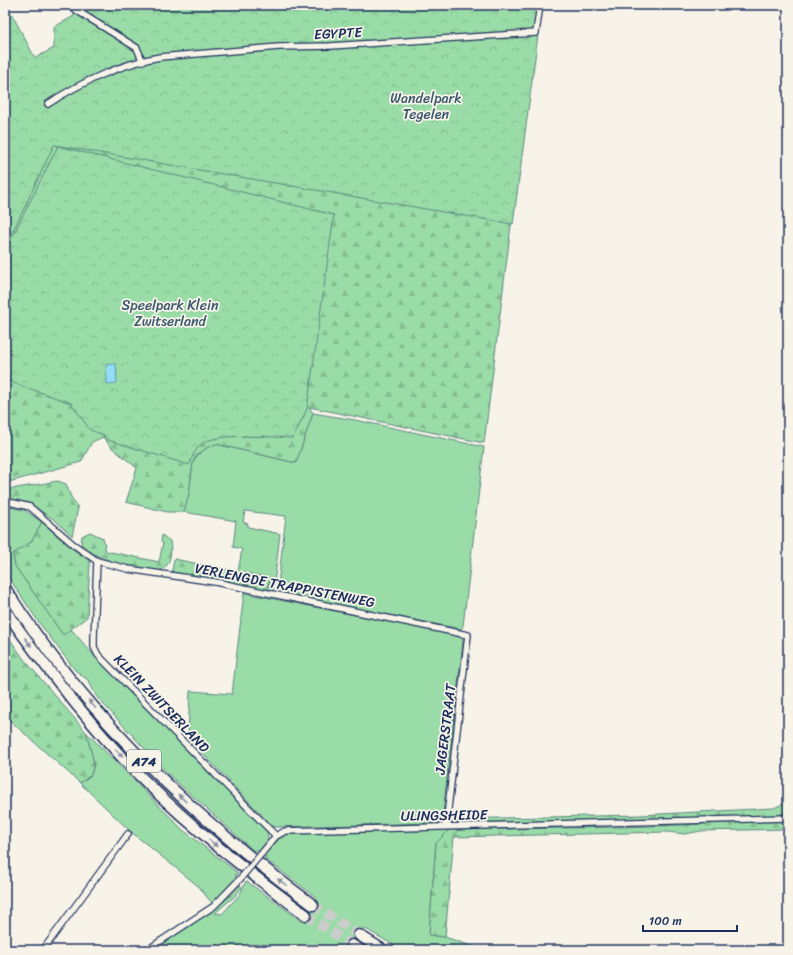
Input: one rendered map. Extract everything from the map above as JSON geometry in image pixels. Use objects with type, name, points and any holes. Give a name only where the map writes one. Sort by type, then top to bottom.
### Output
[{"type":"highway","name":"A74","points":[[5,588],[56,659],[130,747],[187,803],[234,844],[313,905]]},
{"type":"highway","name":"A74","points":[[5,610],[68,695],[118,753],[180,814],[226,853],[306,915]]},
{"type":"highway","points":[[359,935],[383,950]]},
{"type":"street","points":[[68,5],[137,48],[142,60]]},
{"type":"street","name":"EGYPTE","points":[[48,104],[76,88],[142,60],[203,52],[536,34],[540,5]]},
{"type":"street","points":[[5,501],[30,507],[73,544],[97,562]]},
{"type":"street","name":"VERLENGDE TRAPPISTENWEG","points":[[97,562],[128,569],[215,582],[468,635]]},
{"type":"street","name":"KLEIN ZWITSERLAND","points":[[97,562],[94,647],[98,655],[276,836]]},
{"type":"street","name":"JAGERSTRAAT","points":[[446,826],[468,635]]},
{"type":"street","name":"ULINGSHEIDE","points":[[276,836],[285,831],[787,816]]},
{"type":"street","points":[[44,950],[128,834]]},
{"type":"street","points":[[147,950],[214,906],[240,879],[276,836]]},
{"type":"green space","name":"Wandelpark Tegelen","points":[[5,5],[7,5],[35,58],[54,48],[54,27],[74,16],[74,5],[542,5],[513,224],[54,145],[5,248]]},
{"type":"green space","points":[[534,40],[484,443],[309,407],[313,413],[296,463],[216,444],[208,447],[197,455],[193,462],[189,494],[184,512],[167,512],[126,502],[137,468],[111,447],[103,437],[92,442],[81,462],[5,483],[5,135]]},
{"type":"green space","name":"Speelpark Klein Zwitserland","points":[[58,146],[334,215],[307,409],[293,438],[248,436],[212,439],[204,442],[197,449],[189,465],[105,439],[104,435],[90,430],[71,403],[5,380],[5,251]]},
{"type":"green space","points":[[313,413],[355,420],[484,447],[463,626],[461,629],[277,593],[286,516],[245,511],[243,522],[248,524],[248,527],[280,534],[273,592],[268,591],[270,578],[238,572],[242,549],[233,547],[236,521],[184,512],[189,494],[193,462],[197,455],[208,447],[216,444],[296,463]]},
{"type":"green space","points":[[58,481],[66,484],[71,497],[78,508],[72,536],[55,520],[28,503],[5,498],[5,490]]},
{"type":"green space","points":[[5,506],[24,510],[42,522],[31,543],[13,554],[15,566],[63,634],[71,629],[97,659],[267,831],[268,840],[259,851],[256,849],[255,852],[168,774],[96,696],[89,681],[75,670],[40,624],[5,572]]},
{"type":"green space","points":[[42,522],[71,548],[90,561],[87,617],[63,635],[15,566],[13,554],[31,542]]},
{"type":"green space","points":[[90,532],[103,538],[106,551],[159,562],[163,543],[161,542],[162,535],[170,541],[171,552],[168,564],[163,569],[151,571],[131,567],[96,555],[81,544],[82,536]]},
{"type":"green space","points":[[174,559],[270,578],[268,591],[172,572]]},
{"type":"green space","points":[[244,593],[455,635],[462,639],[463,642],[442,821],[436,823],[273,827],[188,738],[190,691],[232,694]]},
{"type":"green space","points":[[5,632],[23,658],[86,732],[94,763],[91,775],[80,783],[5,716]]},
{"type":"green space","points":[[86,732],[183,830],[238,873],[235,875],[238,877],[212,903],[197,885],[130,831],[80,783],[91,775],[94,763]]},
{"type":"green space","points":[[788,801],[788,811],[776,816],[451,823],[451,819],[641,815],[774,808]]},
{"type":"green space","points":[[788,821],[788,829],[701,831],[685,834],[667,832],[454,837],[445,937],[429,935],[436,843],[449,830],[622,827]]},
{"type":"green space","points":[[449,830],[436,843],[429,935],[445,937],[483,950],[402,950],[364,928],[349,950],[152,950],[211,912],[228,898],[240,885],[242,887],[235,896],[215,913],[222,914],[240,894],[246,881],[302,921],[317,898],[264,858],[266,856],[264,855],[279,839],[289,834]]},
{"type":"water","points":[[116,364],[117,383],[107,384],[106,365]]},
{"type":"tunnel","points":[[313,905],[359,935]]},
{"type":"tunnel","points":[[306,915],[352,945]]}]
